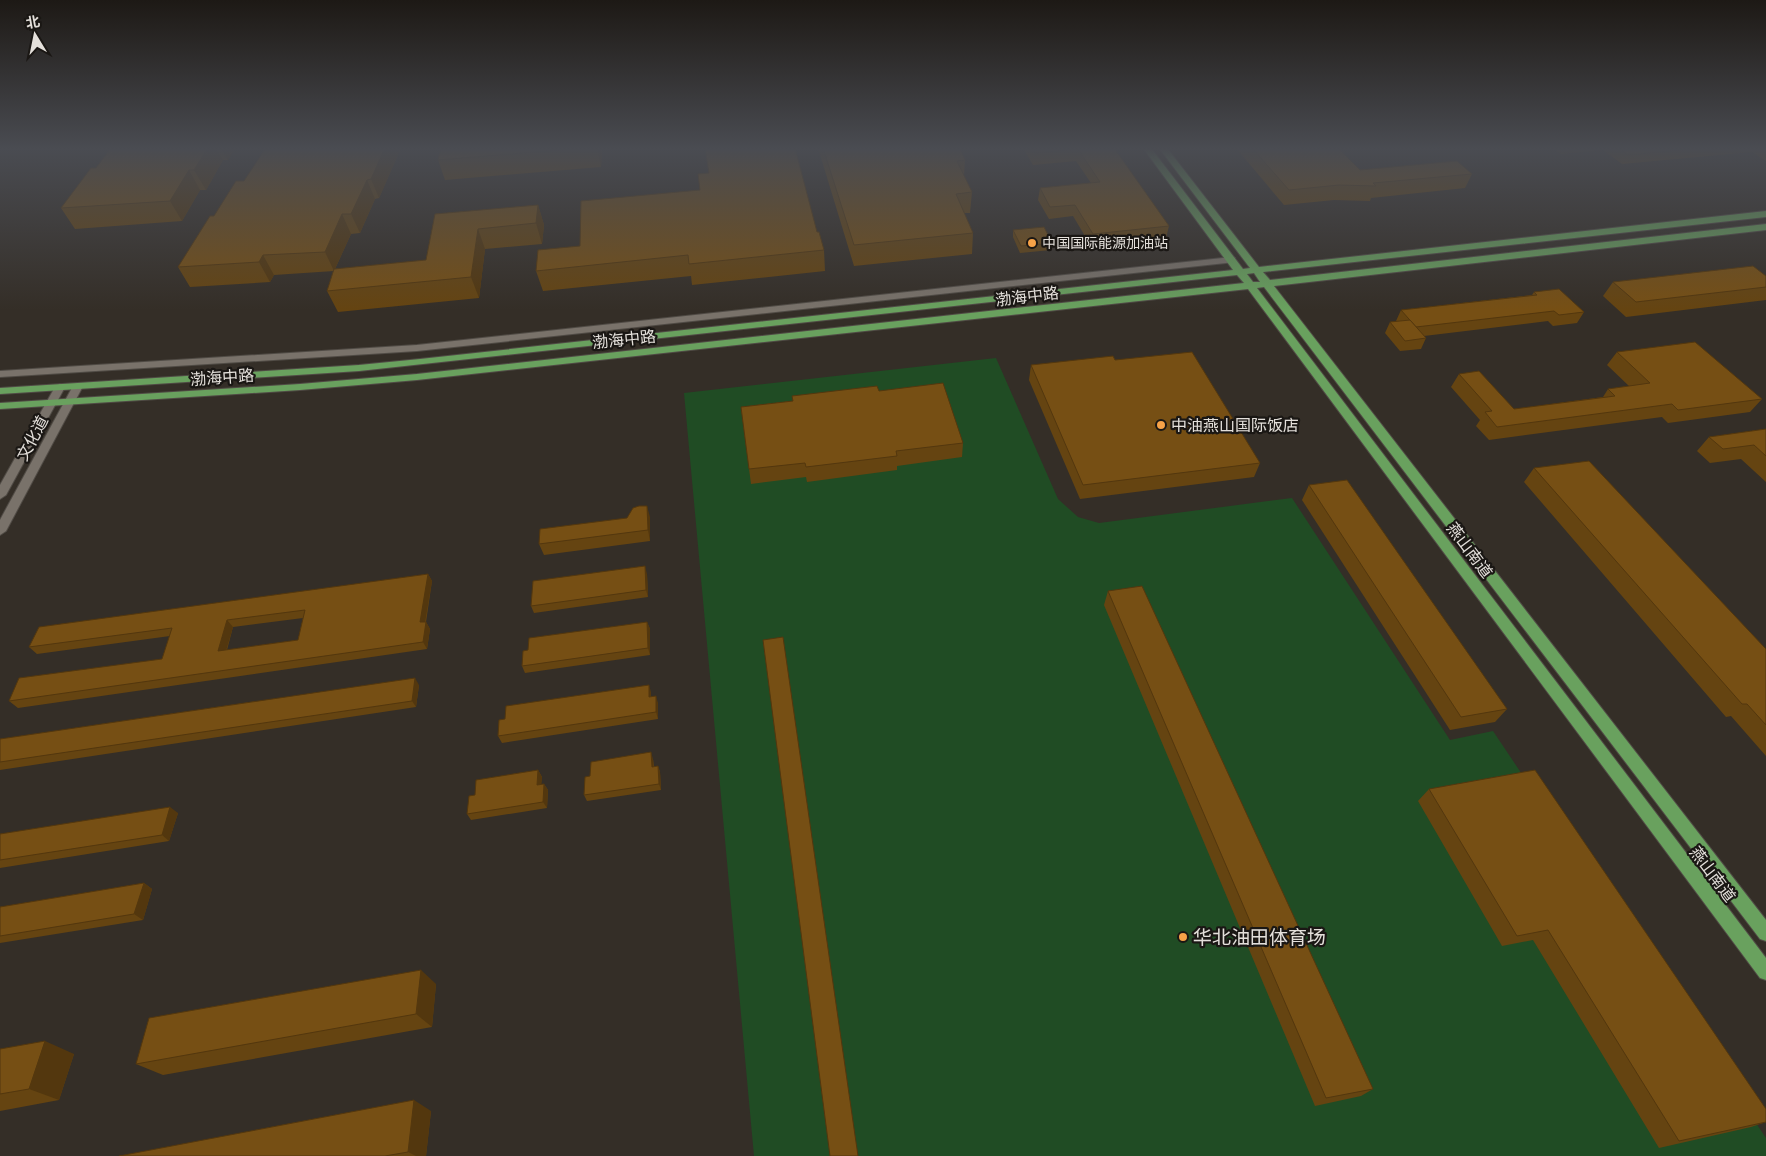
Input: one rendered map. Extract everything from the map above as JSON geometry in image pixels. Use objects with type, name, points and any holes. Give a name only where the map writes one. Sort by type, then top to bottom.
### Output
[{"type":"main road","name":"燕山南道","points":[[1188,202],[1766,972]]},
{"type":"main road","name":"燕山南道","points":[[1205,202],[1766,933]]},
{"type":"main road","name":"渤海中路","points":[[0,391],[359,368],[1242,273],[1766,214]]},
{"type":"main road","name":"渤海中路","points":[[0,406],[390,380],[1267,284],[1766,227]]},
{"type":"street","points":[[0,374],[418,348],[1232,260]]},
{"type":"street","name":"文化道","points":[[0,531],[78,386]]},
{"type":"street","name":"文化道","points":[[0,494],[60,387]]},
{"type":"green space","name":"华北油田体育场","points":[[996,358],[1058,499],[1078,517],[1099,523],[1292,498],[1450,740],[1493,731],[1766,1138],[1766,1156],[754,1156],[684,393]]},
{"type":"building","points":[[66,202],[155,202],[61,208]]},
{"type":"building","points":[[223,202],[357,202],[351,214],[342,214],[325,252],[263,255],[259,262],[178,267],[210,216],[214,216]]},
{"type":"building","points":[[581,202],[809,202],[824,250],[689,264],[688,255],[536,271],[538,250],[580,246]]},
{"type":"building","points":[[840,202],[959,202],[973,233],[854,245]]},
{"type":"building","points":[[1047,202],[1152,202],[1169,226],[1093,234],[1075,205],[1050,207]]},
{"type":"building","points":[[538,205],[536,223],[478,229],[471,277],[327,291],[334,269],[426,260],[435,214]]},
{"type":"building","points":[[1044,227],[1052,243],[1021,246],[1013,230]]},
{"type":"building","points":[[1753,266],[1766,276],[1766,287],[1636,302],[1613,282]]},
{"type":"building","points":[[1559,289],[1584,312],[1559,315],[1554,311],[1416,327],[1401,310],[1537,295],[1534,292]]},
{"type":"building","points":[[1410,320],[1426,338],[1405,341],[1390,322]]},
{"type":"building","points":[[1695,342],[1762,399],[1678,410],[1672,404],[1497,427],[1485,412],[1492,411],[1459,374],[1479,371],[1514,409],[1615,396],[1608,389],[1650,383],[1617,352]]},
{"type":"building","points":[[1192,352],[1260,463],[1083,485],[1031,365],[1113,356],[1115,360]]},
{"type":"building","points":[[943,383],[963,443],[896,451],[897,456],[806,467],[805,463],[749,469],[741,407],[793,401],[792,396],[877,386],[879,391]]},
{"type":"building","points":[[1766,429],[1766,456],[1754,445],[1723,449],[1709,437]]},
{"type":"building","points":[[1589,461],[1766,649],[1766,725],[1747,704],[1742,704],[1534,468]]},
{"type":"building","points":[[1347,480],[1507,709],[1461,717],[1309,485]]},
{"type":"building","points":[[647,506],[648,530],[539,544],[540,529],[627,518],[633,508]]},
{"type":"building","points":[[645,566],[646,590],[531,606],[533,581]]},
{"type":"building","points":[[428,574],[420,622],[426,622],[423,642],[9,701],[19,678],[162,659],[172,628],[29,647],[39,627]],"holes":[[[305,610],[298,640],[218,651],[227,620]]]},
{"type":"building","points":[[1142,586],[1373,1089],[1326,1098],[1108,591]]},
{"type":"building","points":[[647,622],[648,648],[522,666],[523,651],[528,650],[529,638]]},
{"type":"building","points":[[783,637],[858,1156],[830,1156],[763,640]]},
{"type":"building","points":[[415,678],[412,701],[0,762],[0,739]]},
{"type":"building","points":[[649,685],[649,697],[656,696],[656,712],[498,736],[499,720],[505,719],[506,706]]},
{"type":"building","points":[[651,752],[652,767],[658,766],[659,784],[584,795],[585,777],[590,776],[591,762]]},
{"type":"building","points":[[538,770],[537,785],[544,784],[543,802],[467,814],[469,796],[475,795],[476,780]]},
{"type":"building","points":[[1535,770],[1766,1109],[1766,1122],[1679,1141],[1548,930],[1517,936],[1429,789]]},
{"type":"building","points":[[170,807],[162,835],[0,860],[0,834]]},
{"type":"building","points":[[144,883],[134,914],[0,936],[0,907]]},
{"type":"building","points":[[421,970],[416,1014],[136,1064],[149,1018]]},
{"type":"building","points":[[45,1041],[29,1089],[0,1094],[0,1049]]},
{"type":"building","points":[[414,1100],[408,1152],[385,1156],[119,1156]]},
{"type":"place","name":"中国国际能源加油站","points":[[1032,243]]},
{"type":"place","name":"中油燕山国际饭店","points":[[1161,425]]},
{"type":"place","name":"华北油田体育场","points":[[1183,937]]}]
